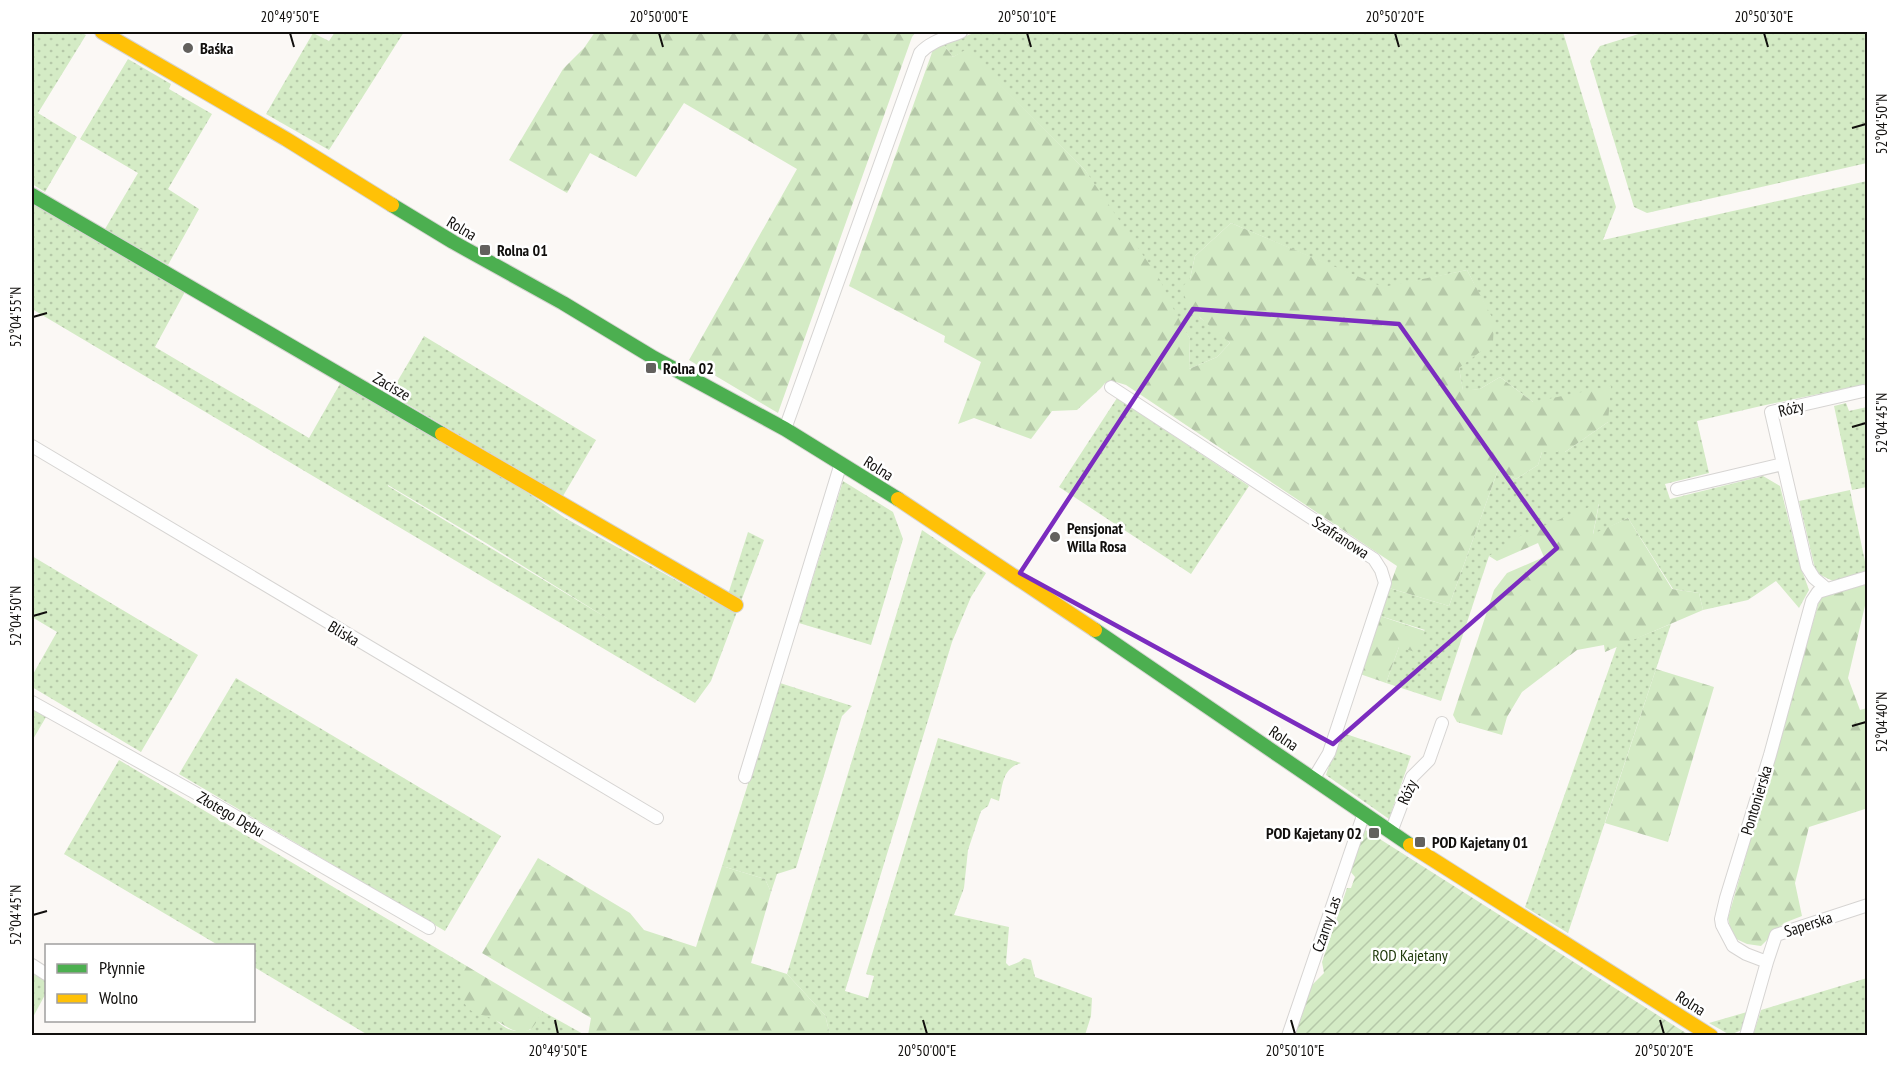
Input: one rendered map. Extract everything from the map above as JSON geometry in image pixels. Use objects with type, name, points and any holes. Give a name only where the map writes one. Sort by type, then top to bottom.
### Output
[{"type":"street","name":"Rolna","points":[[102,32],[286,139],[453,242],[785,429],[841,463],[919,512],[1470,884],[1711,1035]]},
{"type":"street","points":[[785,429],[920,53],[932,44],[961,32]]},
{"type":"street","name":"Zacisze","points":[[32,195],[736,605]]},
{"type":"street","name":"Szafranowa","points":[[1112,387],[1374,559],[1381,570],[1385,583],[1329,753],[1314,778]]},
{"type":"street","name":"Róży","points":[[1827,589],[1814,578],[1807,567],[1771,412],[1863,391]]},
{"type":"street","name":"Bliska","points":[[32,446],[657,819]]},
{"type":"street","name":"Rolna","points":[[745,777],[841,463]]},
{"type":"street","points":[[1677,489],[1783,464]]},
{"type":"street","points":[[1827,589],[1868,577]]},
{"type":"street","name":"Pontonierska","points":[[1767,962],[1732,946],[1721,919],[1770,755],[1812,601],[1818,592],[1827,589]]},
{"type":"street","name":"Złotego Dębu","points":[[32,702],[429,928]]},
{"type":"street","name":"Róży","points":[[1391,832],[1412,777],[1429,760],[1442,723]]},
{"type":"street","name":"Czarny Las","points":[[1288,1035],[1364,813]]},
{"type":"street","name":"Saperska","points":[[1767,962],[1776,935],[1868,905]]},
{"type":"street","points":[[1746,1035],[1767,962]]},
{"type":"street","points":[[32,965],[45,973]]},
{"type":"highlighted area","points":[[1193,309],[1399,324],[1557,548],[1333,744],[1020,573]]},
{"type":"green space","points":[[32,32],[80,32],[86,35],[38,113],[77,137],[45,192],[32,184]]},
{"type":"green space","points":[[335,32],[404,32],[329,150],[266,114],[313,33],[329,41]]},
{"type":"green space","points":[[595,32],[916,32],[912,37],[778,413],[689,360],[797,169],[684,103],[636,177],[590,153],[567,193],[509,160],[563,69],[584,48]]},
{"type":"green space","points":[[977,32],[1563,32],[1616,207],[1603,240],[1867,181],[1867,390],[1866,384],[1697,421],[1709,473],[1665,484],[1670,499],[1763,476],[1780,486],[1800,565],[1809,590],[1799,608],[1776,581],[1748,600],[1703,610],[1699,593],[1673,589],[1628,518],[1593,535],[1599,504],[1489,556],[1441,701],[1386,683],[1399,647],[1425,630],[1380,616],[1389,588],[1449,606],[1498,470],[1516,479],[1538,465],[1542,452],[1565,452],[1608,422],[1533,402],[1500,377],[1480,389],[1463,391],[1459,368],[1493,321],[1467,270],[1383,288],[1231,223],[1195,256],[1190,279],[1200,318],[1230,343],[1217,357],[1189,369],[1190,339],[1085,170],[965,51],[953,57],[943,44]]},
{"type":"green space","points":[[1645,32],[1867,32],[1867,163],[1647,213],[1634,207],[1590,61],[1600,46]]},
{"type":"green space","points":[[935,44],[943,44],[953,57],[965,50],[1085,170],[1160,280],[1190,339],[1189,369],[1217,357],[1230,343],[1194,311],[1184,296],[1182,287],[1190,279],[1195,256],[1231,223],[1383,287],[1467,270],[1494,321],[1493,342],[1459,368],[1463,390],[1480,389],[1500,377],[1533,402],[1611,386],[1608,422],[1565,452],[1542,452],[1538,465],[1516,479],[1498,470],[1449,606],[1389,588],[1397,566],[1126,385],[1116,382],[1105,383],[1077,410],[1052,411],[1031,439],[974,418],[958,424],[981,362],[944,342],[945,336],[849,286]]},
{"type":"green space","points":[[128,59],[171,84],[169,89],[212,114],[168,189],[199,209],[168,265],[105,229],[138,173],[80,139]]},
{"type":"green space","points":[[32,201],[186,290],[155,347],[309,438],[341,382],[519,487],[565,518],[724,607],[748,532],[764,540],[711,681],[695,703],[32,309]],"holes":[[[388,485],[486,543],[610,620]]]},
{"type":"green space","points":[[424,336],[596,440],[563,496],[390,394]]},
{"type":"green space","points":[[1117,398],[1249,486],[1191,574],[1059,487]]},
{"type":"green space","points":[[1846,403],[1849,411],[1867,407],[1867,487],[1852,490],[1834,406]]},
{"type":"green space","points":[[843,481],[893,512],[903,539],[871,645],[799,623]]},
{"type":"green space","points":[[1850,490],[1867,571],[1833,581],[1816,573],[1799,501]]},
{"type":"green space","points":[[1599,503],[1593,534],[1628,518],[1672,589],[1699,593],[1703,610],[1605,652],[1604,645],[1577,650],[1522,692],[1507,717],[1502,735],[1457,722],[1453,715],[1494,590],[1507,573],[1544,557],[1538,543],[1497,561],[1489,556],[1520,536]]},
{"type":"green space","points":[[922,530],[986,573],[971,597],[952,642],[845,991],[868,998],[874,976],[866,974],[938,738],[1021,763],[1007,773],[999,801],[991,798],[988,806],[981,811],[968,850],[964,888],[954,915],[1009,927],[1006,963],[1009,966],[1024,958],[1031,960],[1035,977],[1092,998],[1091,1016],[1085,1035],[830,1035],[825,1015],[787,974]]},
{"type":"green space","points":[[32,556],[198,655],[141,752],[32,687],[32,676],[57,632],[32,617]]},
{"type":"green space","points":[[1867,584],[1867,597],[1848,678],[1860,710],[1867,708],[1867,817],[1865,809],[1809,827],[1795,883],[1802,916],[1784,923],[1761,946],[1747,944],[1732,937],[1728,918],[1820,598]]},
{"type":"green space","points":[[1380,616],[1425,631],[1415,652],[1399,647],[1386,683],[1360,674]]},
{"type":"green space","points":[[1671,624],[1568,933],[1525,907],[1617,646]]},
{"type":"green space","points":[[1656,669],[1714,687],[1668,842],[1605,823]]},
{"type":"green space","points":[[236,678],[501,836],[445,931],[179,774]]},
{"type":"green space","points":[[780,683],[852,706],[842,716],[796,868],[777,874],[771,892],[765,879],[722,866]]},
{"type":"green space","points":[[32,709],[46,717],[32,741]]},
{"type":"green space","points":[[1340,732],[1411,756],[1389,819],[1326,775]]},
{"type":"green space","points":[[119,760],[465,965],[463,971],[478,996],[490,1013],[504,1026],[513,1031],[530,1030],[542,1011],[585,1035],[368,1035],[255,968],[255,944],[216,944],[64,854]]},
{"type":"green space","name":"ROD Kajetany","points":[[1364,829],[1689,1035],[1294,1036],[1310,987],[1324,973],[1322,962],[1347,888],[1351,888],[1355,877],[1350,871]]},
{"type":"green space","points":[[538,858],[630,913],[644,930],[696,947],[722,866],[765,879],[771,892],[751,963],[787,974],[825,1015],[830,1035],[588,1035],[591,1018],[482,953]]},
{"type":"green space","points":[[465,965],[542,1011],[533,1027],[529,1030],[515,1031],[468,1008],[464,1003],[461,990],[461,977]]},
{"type":"green space","points":[[32,973],[45,980],[45,995],[32,1019]]},
{"type":"green space","points":[[1867,978],[1867,1035],[1753,1035],[1761,1010]]},
{"type":"green space","points":[[1747,1012],[1744,1029],[1730,1035],[1709,1023]]},
{"type":"traffic: fast","points":[[32,195],[442,434]]},
{"type":"traffic: fast","points":[[392,205],[654,358],[785,429],[898,499]]},
{"type":"traffic: fast","points":[[1095,630],[1410,845]]},
{"type":"traffic: slow","points":[[102,32],[286,139],[392,205]]},
{"type":"traffic: slow","points":[[442,434],[736,605]]},
{"type":"traffic: slow","points":[[898,499],[1095,630]]},
{"type":"traffic: slow","points":[[1410,845],[1711,1036]]},
{"type":"place","name":"Baśka","points":[[188,48]]},
{"type":"place","name":"Rolna 01","points":[[485,250]]},
{"type":"place","name":"Rolna 02","points":[[651,368]]},
{"type":"place","name":"Pensjonat Willa Rosa","points":[[1055,537]]},
{"type":"place","name":"POD Kajetany 02","points":[[1374,833]]},
{"type":"place","name":"POD Kajetany 01","points":[[1420,842]]}]
